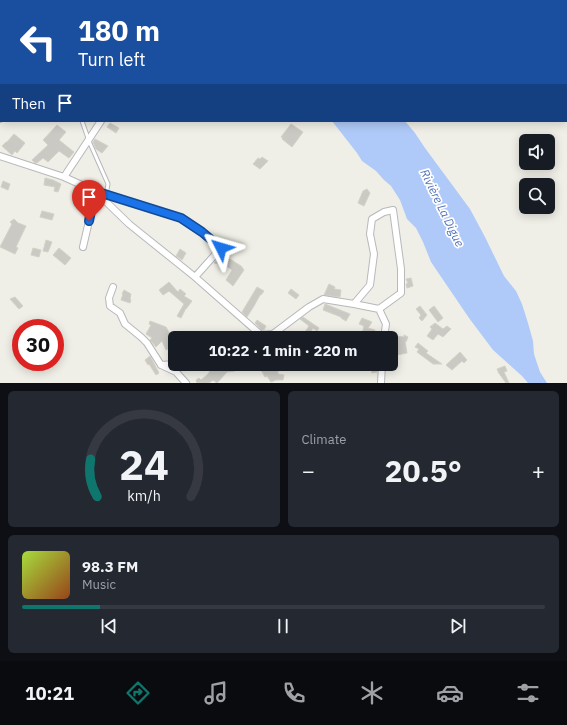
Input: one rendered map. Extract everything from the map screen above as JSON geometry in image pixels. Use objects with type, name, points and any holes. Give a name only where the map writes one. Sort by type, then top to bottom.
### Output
[{"type":"street","points":[[64,177],[100,122]]},
{"type":"street","points":[[0,156],[64,177],[106,195],[181,218],[202,232],[221,248],[194,278]]},
{"type":"street","points":[[83,247],[95,191]]},
{"type":"street","points":[[95,191],[129,224],[254,331]]},
{"type":"street","points":[[354,304],[370,285],[374,254],[370,234],[372,219],[384,212],[393,210],[401,269],[401,293],[379,310]]},
{"type":"street","points":[[113,287],[109,298],[110,306],[120,313],[126,324],[147,343],[161,365],[176,372],[186,383]]},
{"type":"street","points":[[277,331],[309,307],[323,299],[379,310],[386,324],[385,331]]},
{"type":"street","points":[[161,365],[168,364]]},
{"type":"street","points":[[381,383],[382,371]]},
{"type":"lane","points":[[82,122],[108,184],[106,195]]},
{"type":"water","name":"Rivière La Digue","points":[[333,122],[406,122],[415,133],[470,209],[504,276],[516,291],[528,323],[533,341],[534,354],[540,372],[547,383],[528,383],[493,350],[431,262],[416,228],[407,219],[400,200],[391,186],[376,171],[362,161]]},
{"type":"building","points":[[110,123],[119,128],[116,133],[107,127]]},
{"type":"building","points":[[291,124],[303,132],[292,147],[281,137]]},
{"type":"building","points":[[57,125],[66,132],[59,140],[74,152],[69,158],[59,151],[48,162],[43,158],[35,163],[32,160],[48,145],[43,140]]},
{"type":"building","points":[[14,134],[25,143],[17,153],[15,151],[12,155],[2,146]]},
{"type":"building","points":[[95,139],[108,146],[102,153],[96,149],[93,142]]},
{"type":"building","points":[[262,157],[268,161],[260,169],[253,164],[258,158],[260,159]]},
{"type":"building","points":[[45,178],[61,184],[58,192],[54,191],[55,187],[44,185]]},
{"type":"building","points":[[3,181],[10,184],[8,190],[1,187]]},
{"type":"building","points":[[367,189],[370,193],[364,206],[358,203],[363,191]]},
{"type":"building","points":[[42,211],[54,214],[52,220],[40,217]]},
{"type":"building","points":[[14,219],[18,223],[26,226],[16,247],[18,248],[15,254],[0,247],[12,224],[10,222]]},
{"type":"building","points":[[46,240],[52,242],[48,252],[43,251]]},
{"type":"building","points":[[33,248],[41,250],[39,257],[31,255]]},
{"type":"building","points":[[59,248],[71,258],[65,265],[53,255]]},
{"type":"building","points":[[180,249],[186,253],[182,260],[176,256]]},
{"type":"building","points":[[222,254],[241,266],[244,270],[233,286],[226,280],[232,270],[221,262],[219,264],[214,263]]},
{"type":"building","points":[[411,278],[413,286],[407,288],[406,284],[408,283],[406,279]]},
{"type":"building","points":[[169,282],[178,292],[180,289],[186,294],[184,296],[192,301],[186,308],[181,318],[177,316],[184,304],[169,291],[163,295],[159,290]]},
{"type":"building","points":[[329,284],[335,287],[334,289],[341,290],[340,297],[324,295]]},
{"type":"building","points":[[257,287],[264,291],[247,317],[242,312]]},
{"type":"building","points":[[291,289],[299,295],[296,299],[288,293]]},
{"type":"building","points":[[124,290],[131,294],[130,303],[121,300]]},
{"type":"building","points":[[15,297],[23,306],[19,309],[10,299]]},
{"type":"building","points":[[325,304],[350,314],[346,321],[341,317],[323,310]]},
{"type":"building","points":[[420,306],[427,315],[422,321],[419,318],[421,315],[416,309]]},
{"type":"building","points":[[434,306],[443,318],[438,322],[429,310]]},
{"type":"building","points":[[303,317],[319,328],[317,331],[313,328],[311,331],[306,331],[309,326],[300,319]]},
{"type":"building","points":[[362,318],[372,322],[368,328],[375,331],[363,331],[364,326],[359,324]]},
{"type":"building","points":[[257,320],[266,326],[264,330],[262,330],[255,323]]},
{"type":"building","points":[[150,321],[166,327],[168,331],[168,349],[166,350],[162,341],[156,347],[150,340],[152,338],[146,334],[151,325],[149,324]]},
{"type":"building","points":[[435,323],[443,329],[447,326],[451,329],[443,337],[438,334],[433,340],[427,336],[432,329],[430,327]]},
{"type":"building","points":[[404,335],[408,337],[406,342],[405,341],[407,353],[398,355],[398,336],[404,337]]},
{"type":"building","points":[[418,343],[428,351],[426,353],[442,364],[433,364],[417,352],[419,349],[415,347]]},
{"type":"building","points":[[460,352],[467,360],[464,363],[462,361],[452,370],[446,365]]},
{"type":"building","points":[[150,356],[159,373],[156,375],[145,360]]},
{"type":"building","points":[[505,366],[507,371],[504,372],[509,383],[506,383],[497,369]]},
{"type":"building","points":[[210,371],[235,371],[227,372],[217,383],[213,380],[209,383],[197,383],[196,380],[199,378],[201,380]]},
{"type":"building","points":[[262,371],[278,371],[278,374],[284,375],[283,380],[271,382],[267,376],[265,377]]},
{"type":"route","points":[[89,221],[95,191],[181,218],[202,232],[221,248]]}]
